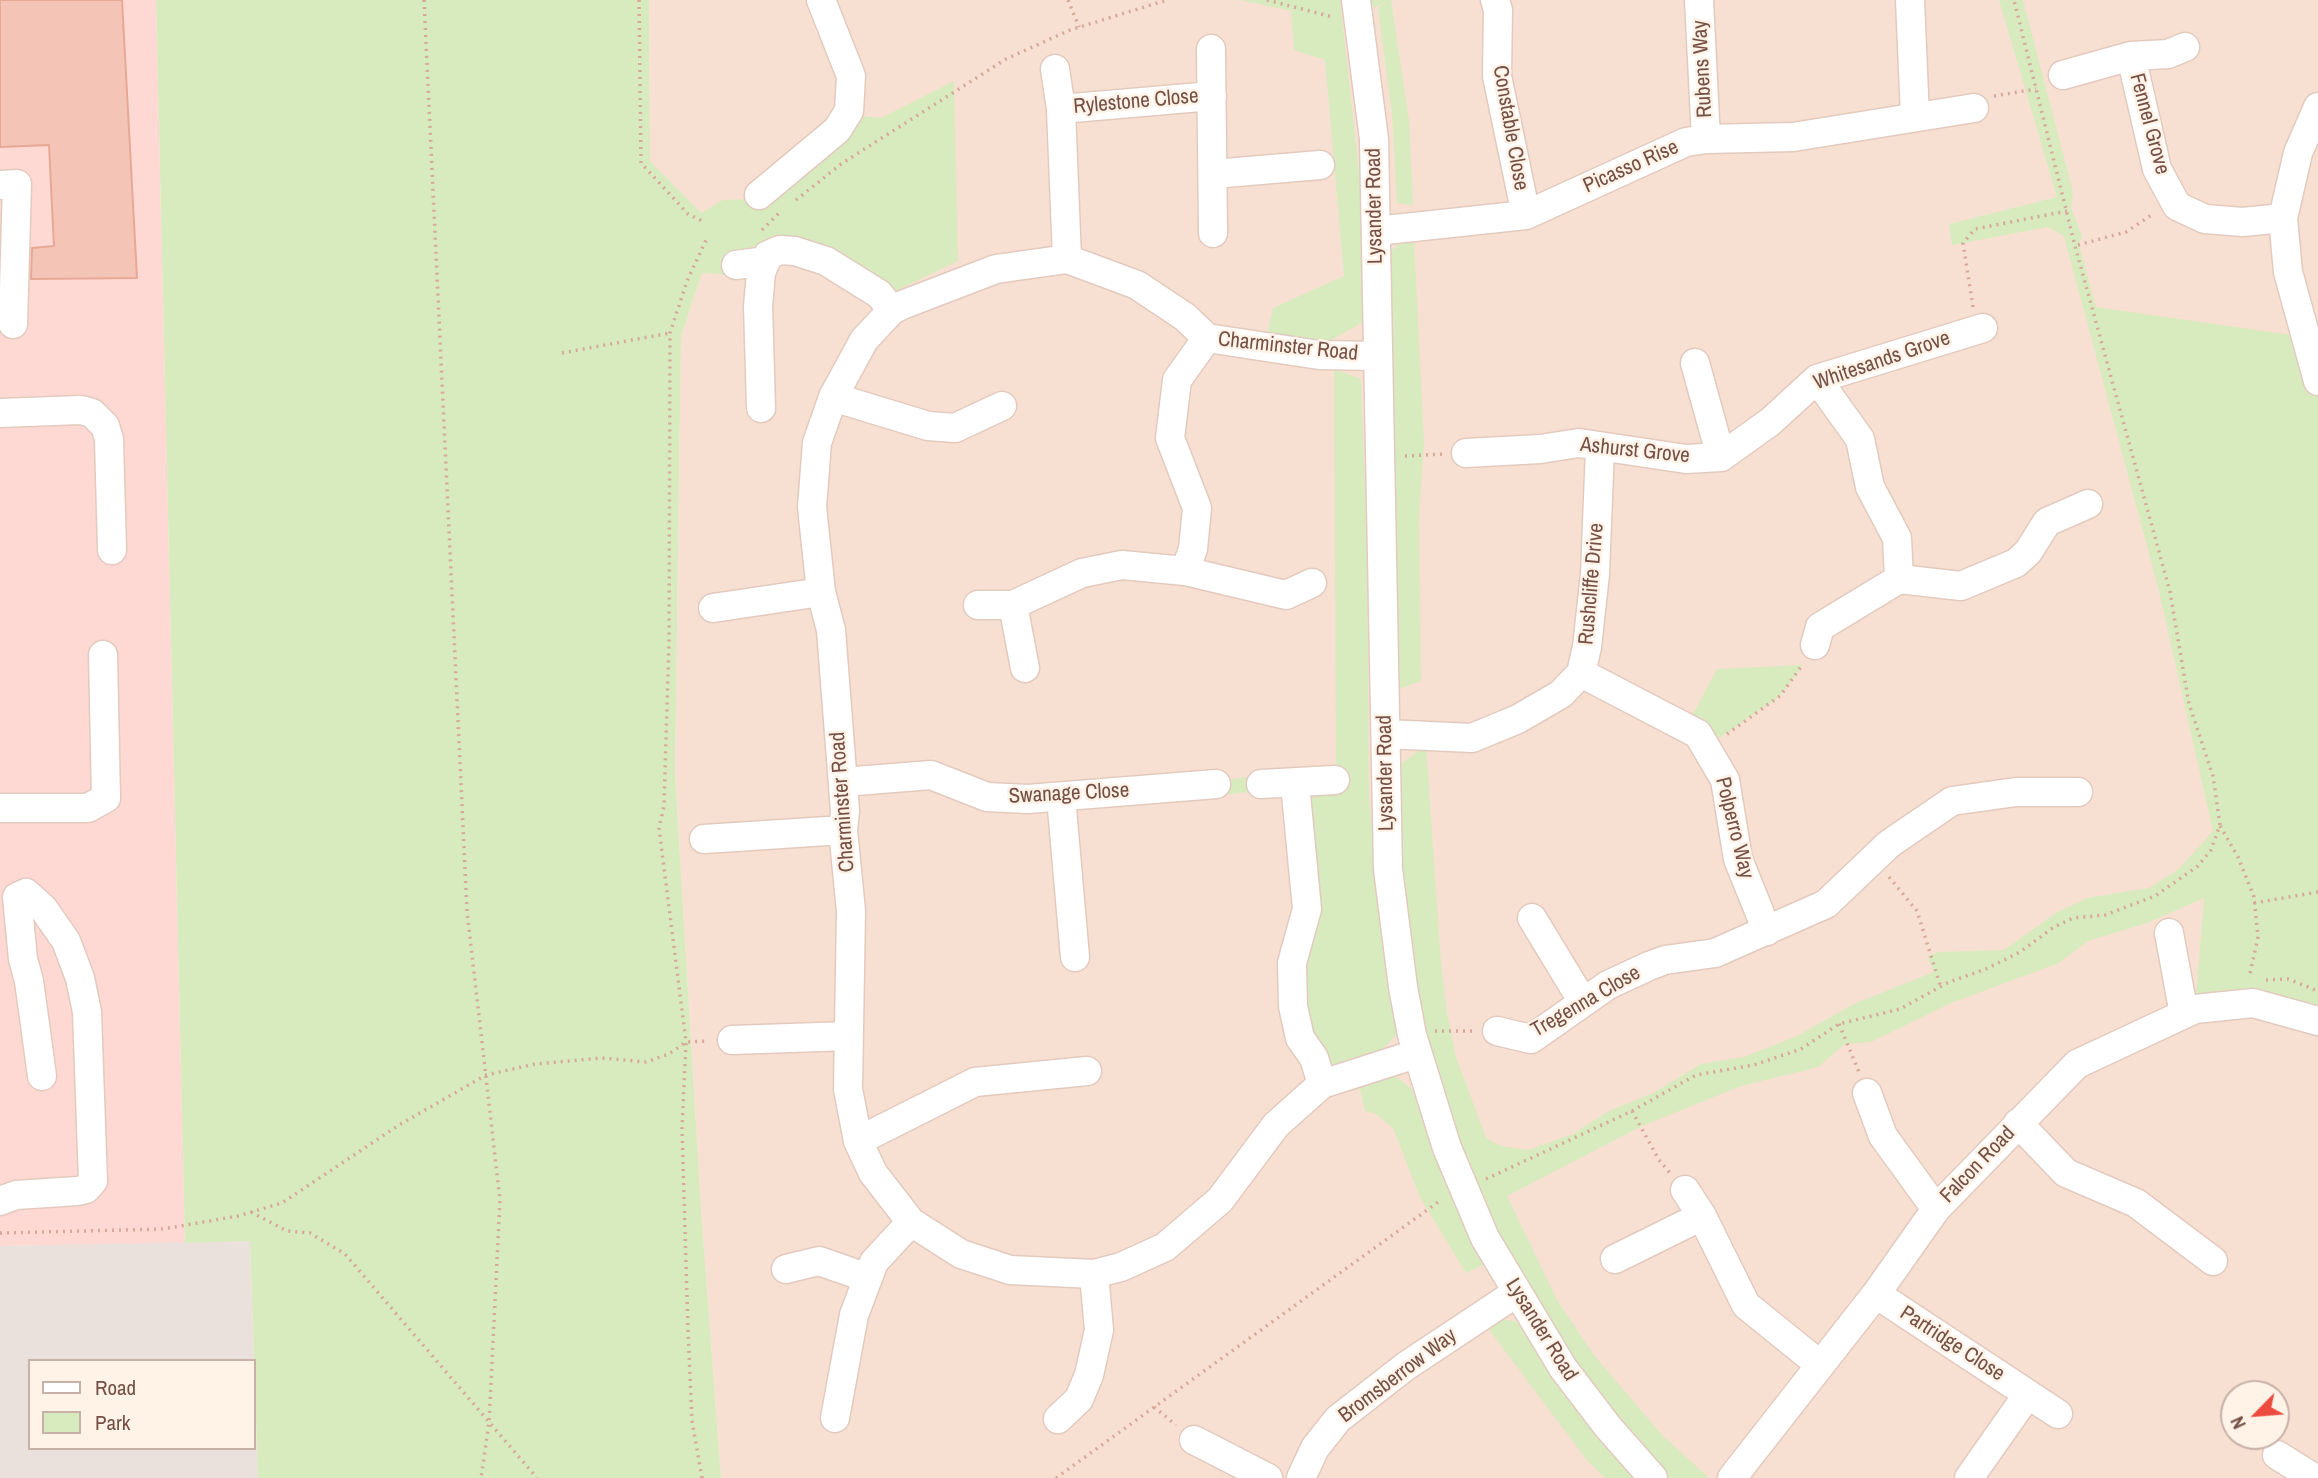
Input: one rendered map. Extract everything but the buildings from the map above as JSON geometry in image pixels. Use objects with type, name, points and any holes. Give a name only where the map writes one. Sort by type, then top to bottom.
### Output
[{"type":"street","points":[[759,195],[837,130],[849,111],[851,76],[821,0]]},
{"type":"street","name":"Constable Close","points":[[1495,0],[1498,10],[1497,76],[1526,215]]},
{"type":"street","name":"Rubens Way","points":[[1699,0],[1706,139]]},
{"type":"street","points":[[1910,0],[1915,117]]},
{"type":"street","name":"Lysander Road","points":[[1358,10],[1374,139],[1388,869],[1401,975],[1414,1045],[1463,1190],[1516,1293],[1583,1396],[1653,1478]]},
{"type":"street","points":[[2063,75],[2131,56],[2168,54],[2185,47]]},
{"type":"street","name":"Rylestone Close","points":[[1211,49],[1213,233]]},
{"type":"street","name":"Fennel Grove","points":[[2131,56],[2157,169],[2177,206],[2205,219],[2244,222],[2283,218]]},
{"type":"street","name":"Rylestone Close","points":[[1055,69],[1061,109],[1067,259]]},
{"type":"street","name":"Rylestone Close","points":[[1061,109],[1212,96]]},
{"type":"street","points":[[2318,107],[2298,153],[2283,218],[2288,272],[2318,381]]},
{"type":"street","name":"Picasso Rise","points":[[1376,231],[1526,215],[1686,142],[1793,137],[1974,108]]},
{"type":"street","points":[[1213,174],[1320,165]]},
{"type":"street","points":[[0,185],[17,184],[13,324]]},
{"type":"street","points":[[761,408],[758,306],[761,274],[768,255],[780,250],[795,251],[826,261],[879,294],[892,310]]},
{"type":"street","name":"Charminster Road","points":[[1378,356],[1319,355],[1207,338],[1185,317],[1137,285],[1067,259],[996,269],[892,310],[864,340],[833,397],[817,443],[812,507],[821,592],[831,630],[843,782],[843,830],[851,911],[848,1089],[858,1141],[873,1172],[911,1222],[961,1254],[1010,1270],[1094,1274],[1121,1267],[1165,1247],[1220,1200],[1276,1125],[1322,1084],[1414,1045]]},
{"type":"street","points":[[736,265],[766,261]]},
{"type":"street","name":"Whitesands Grove","points":[[1721,457],[1770,422],[1817,379],[1980,329]]},
{"type":"street","points":[[1185,571],[1193,549],[1197,508],[1170,438],[1177,380],[1207,338]]},
{"type":"street","points":[[1695,363],[1721,457]]},
{"type":"street","points":[[1817,379],[1860,439],[1870,487],[1897,538],[1899,579]]},
{"type":"street","points":[[833,397],[929,426],[954,428],[1002,406]]},
{"type":"street","points":[[0,413],[80,411],[92,413],[105,426],[109,439],[112,550]]},
{"type":"street","name":"Ashurst Grove","points":[[1466,453],[1540,449],[1579,443],[1686,458],[1721,457]]},
{"type":"street","name":"Rushcliffe Drive","points":[[1386,734],[1472,738],[1518,719],[1561,694],[1581,673],[1587,647],[1595,575],[1600,448]]},
{"type":"street","points":[[1815,645],[1820,627],[1899,579],[1961,586],[2016,563],[2028,552],[2047,522],[2088,504]]},
{"type":"street","points":[[978,605],[1013,605],[1082,573],[1122,565],[1185,571],[1286,595],[1312,583]]},
{"type":"street","points":[[713,608],[821,592]]},
{"type":"street","points":[[1013,605],[1025,668]]},
{"type":"street","points":[[0,808],[88,808],[106,798],[103,655]]},
{"type":"street","name":"Polperro Way","points":[[1581,673],[1692,730],[1706,747],[1726,780],[1738,859],[1760,933]]},
{"type":"street","name":"Swanage Close","points":[[843,782],[931,775],[987,797],[1028,799],[1216,785]]},
{"type":"street","points":[[1261,784],[1335,780]]},
{"type":"street","points":[[1295,784],[1307,909],[1292,963],[1293,1006],[1300,1038],[1314,1058],[1322,1084]]},
{"type":"street","name":"Tregenna Close","points":[[1497,1031],[1531,1039],[1608,985],[1649,966],[1665,960],[1715,953],[1826,904],[1889,844],[1952,801],[2015,792],[2078,792]]},
{"type":"street","points":[[1061,796],[1075,957]]},
{"type":"street","points":[[704,839],[843,830]]},
{"type":"street","points":[[0,1201],[16,1195],[78,1191],[86,1189],[93,1181],[87,1012],[80,978],[66,941],[43,908],[26,893],[18,897],[23,959],[29,981],[42,1076]]},
{"type":"street","points":[[1532,918],[1583,1002]]},
{"type":"street","points":[[2169,933],[2184,1014]]},
{"type":"street","name":"Falcon Road","points":[[1732,1478],[1876,1294],[1936,1209],[2077,1064],[2194,1009],[2253,1003],[2318,1021]]},
{"type":"street","points":[[732,1040],[848,1036]]},
{"type":"street","points":[[858,1141],[975,1082],[1087,1072]]},
{"type":"street","points":[[1867,1093],[1883,1136],[1936,1209]]},
{"type":"street","points":[[2018,1123],[2066,1173],[2136,1203],[2213,1261]]},
{"type":"street","points":[[1685,1190],[1702,1216],[1746,1305],[1819,1364]]},
{"type":"street","points":[[1615,1259],[1702,1216]]},
{"type":"street","points":[[835,1418],[854,1315],[874,1262],[911,1222]]},
{"type":"street","points":[[786,1269],[819,1261],[868,1278]]},
{"type":"street","points":[[1058,1419],[1079,1399],[1089,1375],[1099,1330],[1094,1274]]},
{"type":"street","name":"Bromsberrow Way","points":[[1301,1478],[1315,1447],[1338,1419],[1406,1366],[1516,1293]]},
{"type":"street","name":"Partridge Close","points":[[1876,1294],[2058,1414]]},
{"type":"street","name":"Partridge Close","points":[[1969,1478],[2028,1394]]},
{"type":"street","points":[[1194,1440],[1268,1478]]},
{"type":"street","points":[[2277,1455],[2314,1478]]},
{"type":"path","points":[[424,0],[467,911],[500,1200],[489,1423],[481,1478]]},
{"type":"path","points":[[639,0],[640,163],[688,214],[702,221]]},
{"type":"path","points":[[1068,0],[1079,27]]},
{"type":"path","points":[[763,229],[841,164],[1006,59],[1079,27],[1167,0]]},
{"type":"path","points":[[1267,0],[1331,16],[1358,10]]},
{"type":"path","points":[[2014,0],[2067,211],[2170,592],[2189,704],[2213,776],[2220,825],[2238,857],[2254,903],[2258,937],[2248,983]]},
{"type":"path","points":[[2078,245],[2126,232],[2175,201]]},
{"type":"path","points":[[1980,329],[1963,243],[1975,229],[2067,211]]},
{"type":"path","points":[[702,1478],[692,1421],[688,1317],[682,1129],[686,1042],[659,828],[664,806],[668,641],[670,333],[687,281],[707,238]]},
{"type":"path","points":[[562,353],[670,333]]},
{"type":"path","points":[[1404,456],[1466,453]]},
{"type":"path","points":[[1706,747],[1780,696],[1815,645]]},
{"type":"path","points":[[1056,1478],[1441,1200],[1632,1111],[1696,1074],[1754,1065],[1801,1049],[1839,1024],[1900,1009],[2020,952],[2063,922],[2105,915],[2155,896],[2198,866],[2211,850],[2220,825]]},
{"type":"path","points":[[1874,858],[1917,911],[1941,988]]},
{"type":"path","points":[[2254,903],[2318,892]]},
{"type":"path","points":[[1839,1024],[1867,1093]]},
{"type":"path","points":[[1414,1045],[1437,1031],[1497,1031]]},
{"type":"path","points":[[0,1233],[163,1229],[250,1212],[282,1202],[399,1125],[486,1075],[535,1063],[602,1058],[646,1062],[669,1054],[686,1042]]},
{"type":"path","points":[[1632,1111],[1659,1160],[1685,1190]]},
{"type":"path","points":[[250,1212],[286,1231],[310,1233],[345,1254],[537,1478]]},
{"type":"shaded area","points":[[0,0],[156,0],[185,1243],[0,1246]]},
{"type":"shaded area","points":[[649,0],[2318,0],[2318,1478],[721,1478],[701,1209],[675,772],[681,337],[710,247],[700,213],[650,161]]},
{"type":"shaded area","points":[[250,1241],[254,1359],[28,1359],[28,1450],[256,1450],[256,1419],[258,1478],[0,1478],[0,1246]]},
{"type":"green space","points":[[156,0],[649,0],[650,161],[701,213],[723,200],[752,199],[847,115],[881,118],[954,81],[958,261],[893,292],[764,243],[735,253],[736,275],[702,273],[681,337],[675,772],[701,1209],[721,1478],[258,1478],[250,1241],[185,1243]]},
{"type":"green space","points":[[1241,0],[1340,0],[1359,172],[1365,321],[1328,342],[1266,339],[1273,308],[1344,276],[1325,60],[1294,50],[1291,11]]},
{"type":"green space","points":[[1371,0],[1391,0],[1409,120],[1413,205],[1397,203],[1392,114],[1378,8],[1385,2],[1374,8]]},
{"type":"green space","points":[[1999,0],[2023,0],[2073,192],[2071,208],[2082,236],[2079,245],[2096,307],[2306,337],[2318,381],[2318,1021],[2195,1009],[2204,898],[2147,923],[2088,941],[2059,963],[1951,1003],[1871,1042],[1845,1044],[1818,1067],[1741,1086],[1642,1126],[1507,1196],[1557,1300],[1593,1354],[1661,1434],[1709,1478],[1667,1478],[1636,1444],[1570,1359],[1492,1225],[1458,1150],[1428,1049],[1406,932],[1398,766],[1426,745],[1441,963],[1447,1014],[1456,1057],[1486,1138],[1500,1146],[1528,1150],[1571,1135],[1609,1111],[1655,1092],[1701,1064],[1744,1057],[1797,1036],[1854,1004],[1934,972],[1927,956],[1939,952],[2004,950],[2056,913],[2087,898],[2149,888],[2179,869],[2213,831],[2159,591],[2064,236],[2048,227],[1952,245],[1949,224],[2057,197]]},
{"type":"green space","points":[[1414,239],[1424,443],[1419,517],[1421,681],[1396,690],[1388,254],[1400,243]]},
{"type":"green space","points":[[1334,369],[1361,379],[1367,545],[1369,798],[1380,911],[1398,1033],[1378,1054],[1338,1066],[1327,1061],[1308,1019],[1300,972],[1310,801],[1332,780],[1336,765]]},
{"type":"green space","points":[[1803,665],[1780,696],[1706,747],[1686,727],[1717,669]]},
{"type":"green space","points":[[1256,776],[1258,791],[1221,795],[1218,781]]},
{"type":"green space","points":[[1396,1077],[1412,1089],[1429,1138],[1485,1264],[1466,1273],[1420,1197],[1393,1128],[1376,1114],[1365,1111],[1359,1085]]},
{"type":"green space","points":[[1502,1319],[1517,1322],[1552,1378],[1604,1445],[1635,1478],[1605,1478],[1586,1459],[1485,1324]]}]
